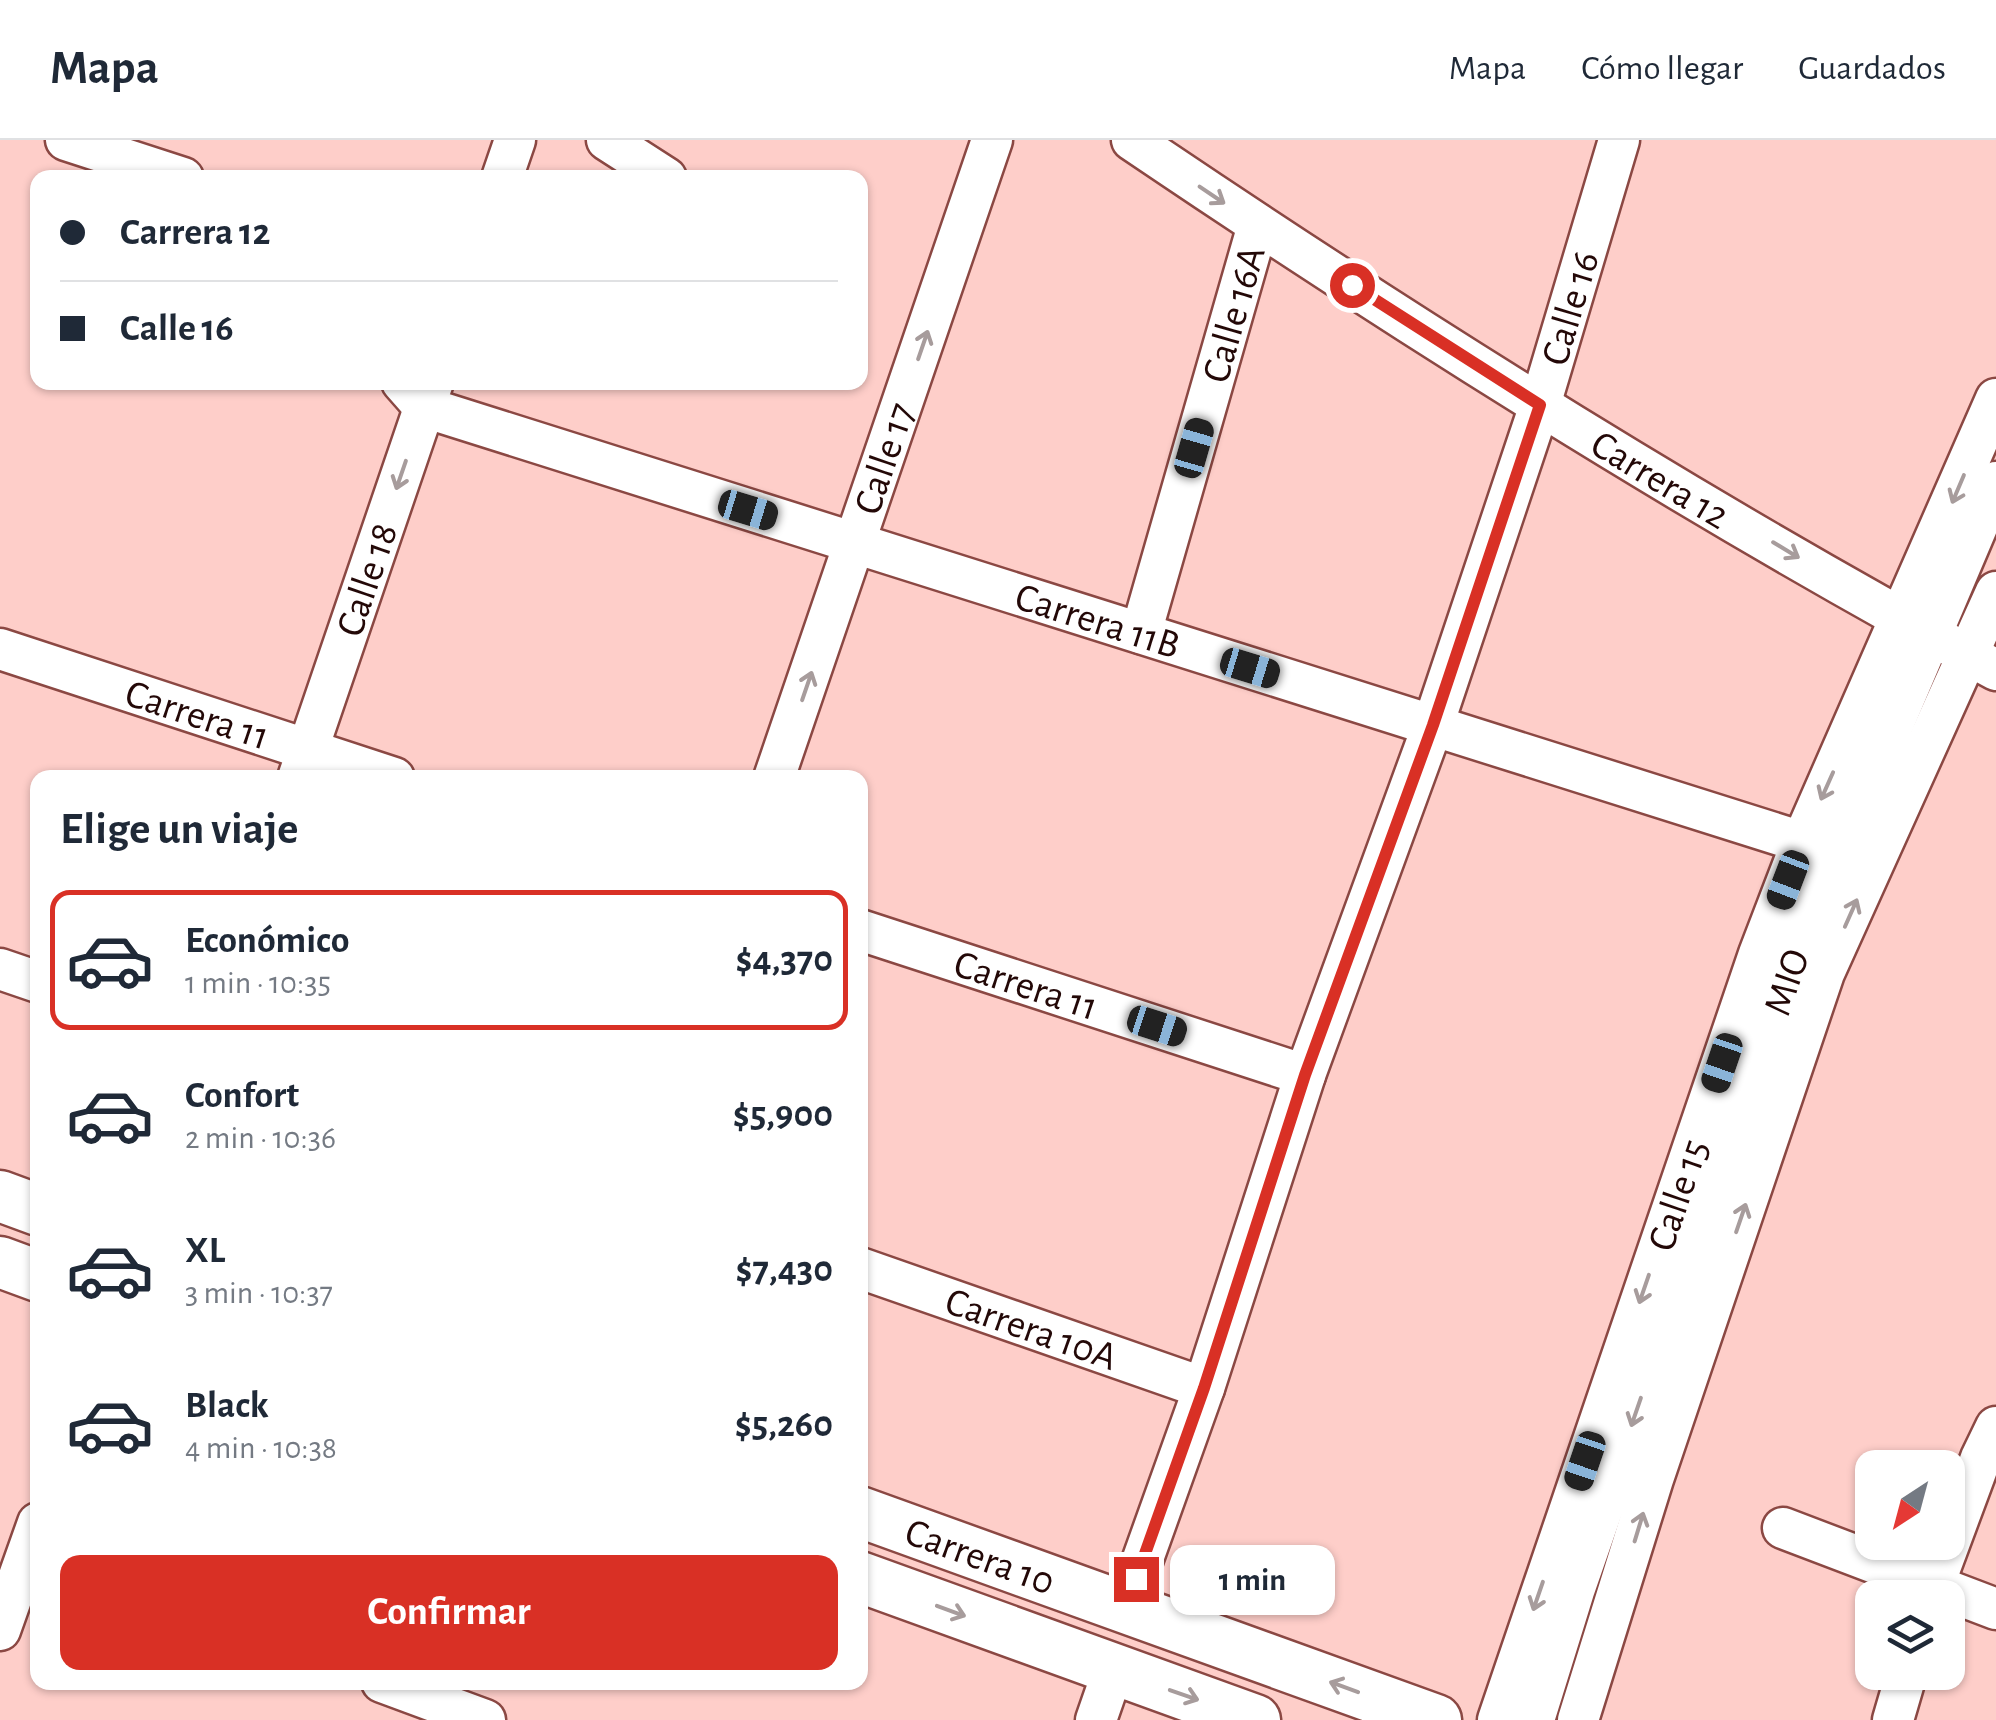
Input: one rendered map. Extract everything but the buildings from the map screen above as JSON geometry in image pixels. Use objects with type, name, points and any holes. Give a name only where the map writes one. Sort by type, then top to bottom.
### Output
[{"type":"main road","points":[[0,1196],[30,1207]]},
{"type":"main road","points":[[0,1262],[30,1273]]},
{"type":"main road","name":"Carrera 10","points":[[868,1515],[1436,1720]]},
{"type":"main road","name":"Carrera 10","points":[[868,1580],[1256,1720]]},
{"type":"street","points":[[66,140],[158,170]]},
{"type":"street","points":[[505,170],[515,140]]},
{"type":"street","points":[[608,140],[654,170]]},
{"type":"street","name":"Calle 17","points":[[777,770],[992,140]]},
{"type":"street","name":"Carrera 12","points":[[1132,140],[1540,405],[1949,644]]},
{"type":"street","name":"Calle 16","points":[[1125,1610],[1204,1388],[1305,1075],[1433,725],[1540,405],[1619,140]]},
{"type":"street","name":"Calle 16A","points":[[1141,633],[1258,225]]},
{"type":"street","name":"Carrera 11B","points":[[420,391],[856,544],[1802,842]]},
{"type":"street","name":"Calle 18","points":[[303,763],[420,391]]},
{"type":"street","name":"Calle 15","points":[[1578,1720],[1659,1462],[1824,972],[1949,644],[1996,399]]},
{"type":"street","name":"MIO","points":[[1534,1720],[1574,1591],[1792,964],[1949,644],[1996,482]]},
{"type":"street","name":"Calle 15","points":[[1498,1720],[1760,954],[1802,842],[1949,644],[1996,592]]},
{"type":"street","name":"Carrera 11","points":[[0,649],[303,763],[345,770]]},
{"type":"street","name":"Carrera 11","points":[[868,933],[1305,1075]]},
{"type":"street","points":[[0,969],[30,979]]},
{"type":"street","name":"Carrera 10A","points":[[868,1271],[1204,1388]]},
{"type":"street","points":[[1935,1580],[1996,1427]]},
{"type":"street","points":[[1782,1528],[1905,1580]]},
{"type":"street","points":[[0,1630],[26,1544]]},
{"type":"street","points":[[1965,1600],[1996,1609]]},
{"type":"street","points":[[1096,1720],[1113,1670]]},
{"type":"street","points":[[409,1690],[473,1709]]},
{"type":"street","points":[[1892,1720],[1901,1690]]},
{"type":"route","points":[[1136,1579],[1204,1388],[1305,1075],[1433,725],[1540,405],[1352,285]]}]
